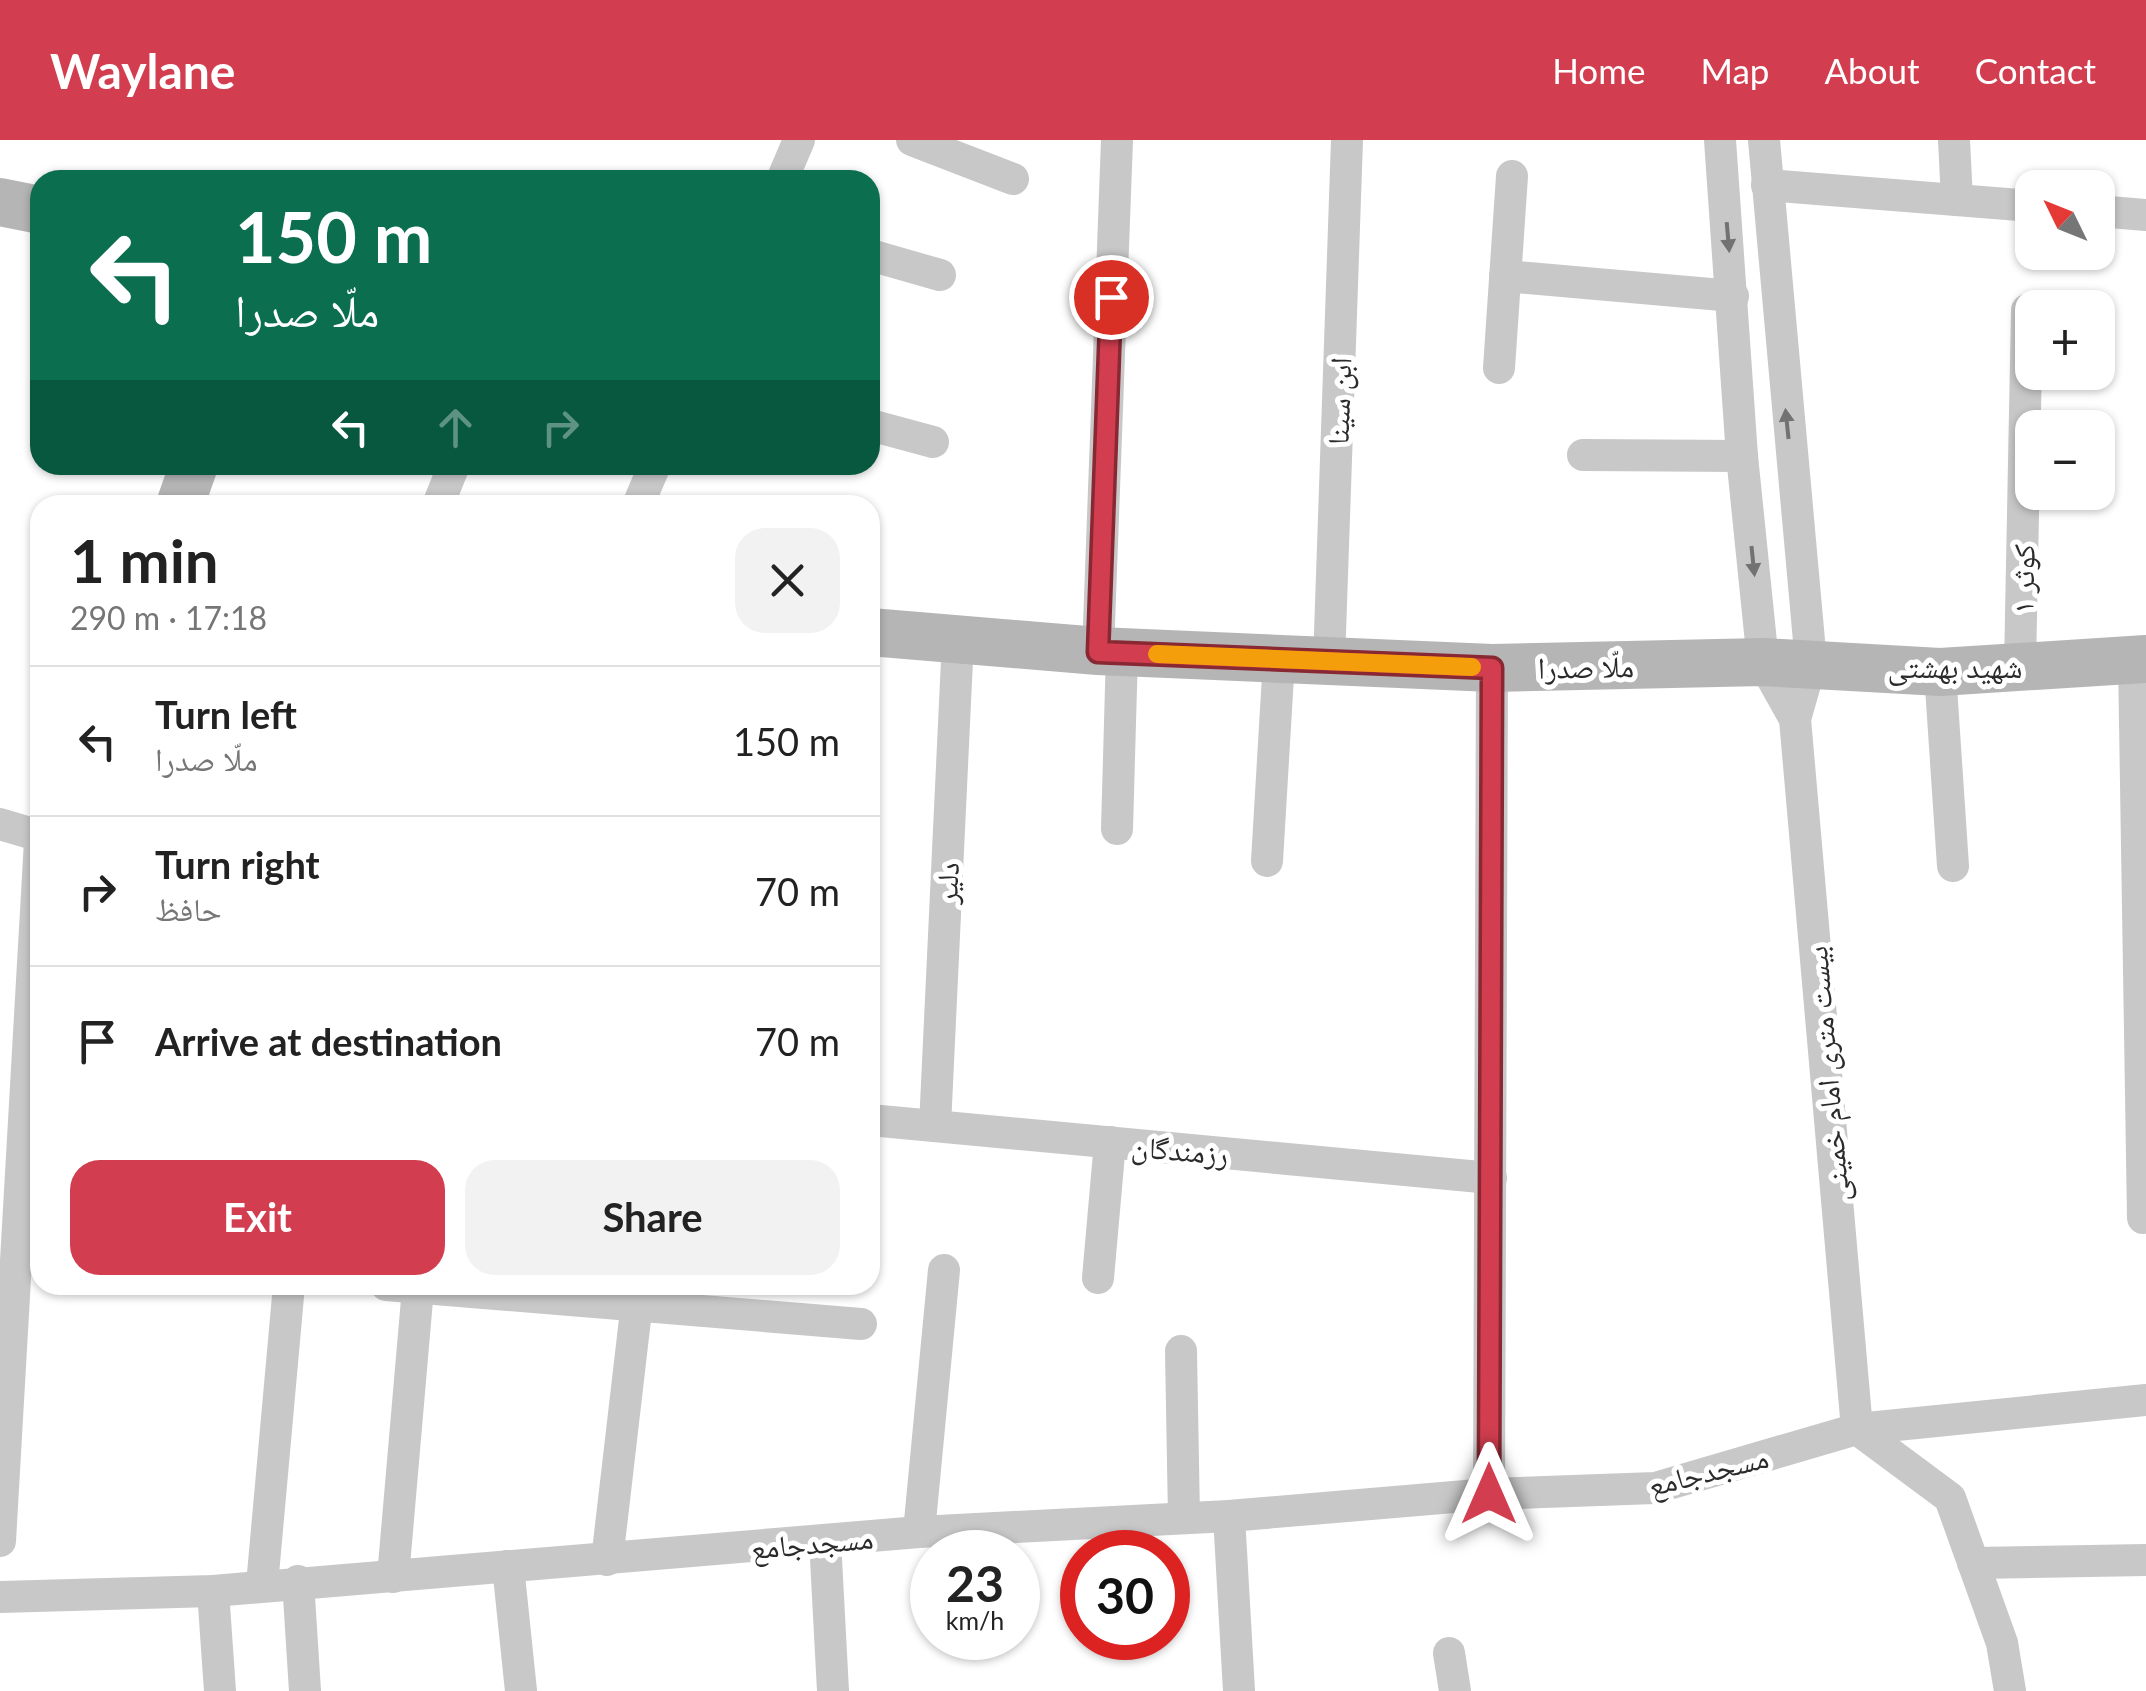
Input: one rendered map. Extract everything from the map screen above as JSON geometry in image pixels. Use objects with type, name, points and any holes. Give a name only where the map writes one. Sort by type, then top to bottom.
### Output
[{"type":"street","points":[[786,170],[800,140]]},
{"type":"street","points":[[912,140],[1013,179]]},
{"type":"street","points":[[1117,140],[1110,652],[1117,829]]},
{"type":"street","name":"ابن سینا","points":[[1329,662],[1346,140]]},
{"type":"street","name":"بیست متری امام خمینی","points":[[1714,140],[1732,296],[1742,456],[1763,662],[1794,718]]},
{"type":"street","name":"بیست متری امام خمینی","points":[[1764,140],[1812,662],[1794,718],[1857,1429]]},
{"type":"street","points":[[1954,140],[1957,200]]},
{"type":"street","points":[[1499,368],[1512,176]]},
{"type":"street","points":[[1768,186],[2015,205]]},
{"type":"street","points":[[0,202],[30,208]]},
{"type":"street","points":[[2115,212],[2146,215]]},
{"type":"street","points":[[880,258],[940,275]]},
{"type":"street","points":[[1505,276],[1732,296]]},
{"type":"street","name":"کوثر ۱","points":[[2020,667],[2026,390]]},
{"type":"street","points":[[880,427],[933,442]]},
{"type":"street","points":[[1583,456],[1742,456]]},
{"type":"street","name":"ملّا صدرا","points":[[880,633],[1110,652],[1492,668],[1763,662]]},
{"type":"street","name":"دلیر","points":[[934,1126],[958,639]]},
{"type":"street","points":[[1267,861],[1278,660]]},
{"type":"street","points":[[2140,660],[2142,1218]]},
{"type":"street","name":"شهید بهشتی","points":[[1763,662],[1940,672],[2140,660]]},
{"type":"street","points":[[1489,1494],[1492,668]]},
{"type":"street","points":[[1940,672],[1953,866]]},
{"type":"street","points":[[0,824],[30,835]]},
{"type":"street","points":[[0,1541],[19,1253],[14,1039],[30,916]]},
{"type":"street","name":"رزمندگان","points":[[880,1121],[1490,1178]]},
{"type":"street","points":[[1098,1278],[1110,1142]]},
{"type":"street","points":[[919,1530],[944,1270]]},
{"type":"street","points":[[262,1585],[288,1295]]},
{"type":"street","points":[[393,1577],[402,1295]]},
{"type":"street","points":[[607,1560],[638,1296],[860,1324]]},
{"type":"street","points":[[1180,1352],[1184,1518]]},
{"type":"street","name":"مسجدجامع","points":[[957,1530],[1228,1516],[1489,1494],[1655,1488],[1857,1429],[2146,1400]]},
{"type":"street","points":[[1857,1429],[1950,1498],[2002,1643],[2010,1691]]},
{"type":"street","points":[[1228,1516],[1239,1691]]},
{"type":"street","name":"مسجدجامع","points":[[0,1597],[213,1591],[910,1533]]},
{"type":"street","points":[[825,1540],[833,1691]]},
{"type":"street","points":[[1973,1563],[2146,1560]]},
{"type":"street","points":[[508,1566],[522,1691]]},
{"type":"street","points":[[298,1582],[304,1691]]},
{"type":"street","points":[[213,1591],[220,1691]]},
{"type":"street","points":[[1449,1652],[1455,1691]]},
{"type":"slow traffic","points":[[1157,654],[1472,667]]},
{"type":"route","points":[[1111,297],[1098,652],[1492,668],[1489,1494]]}]
